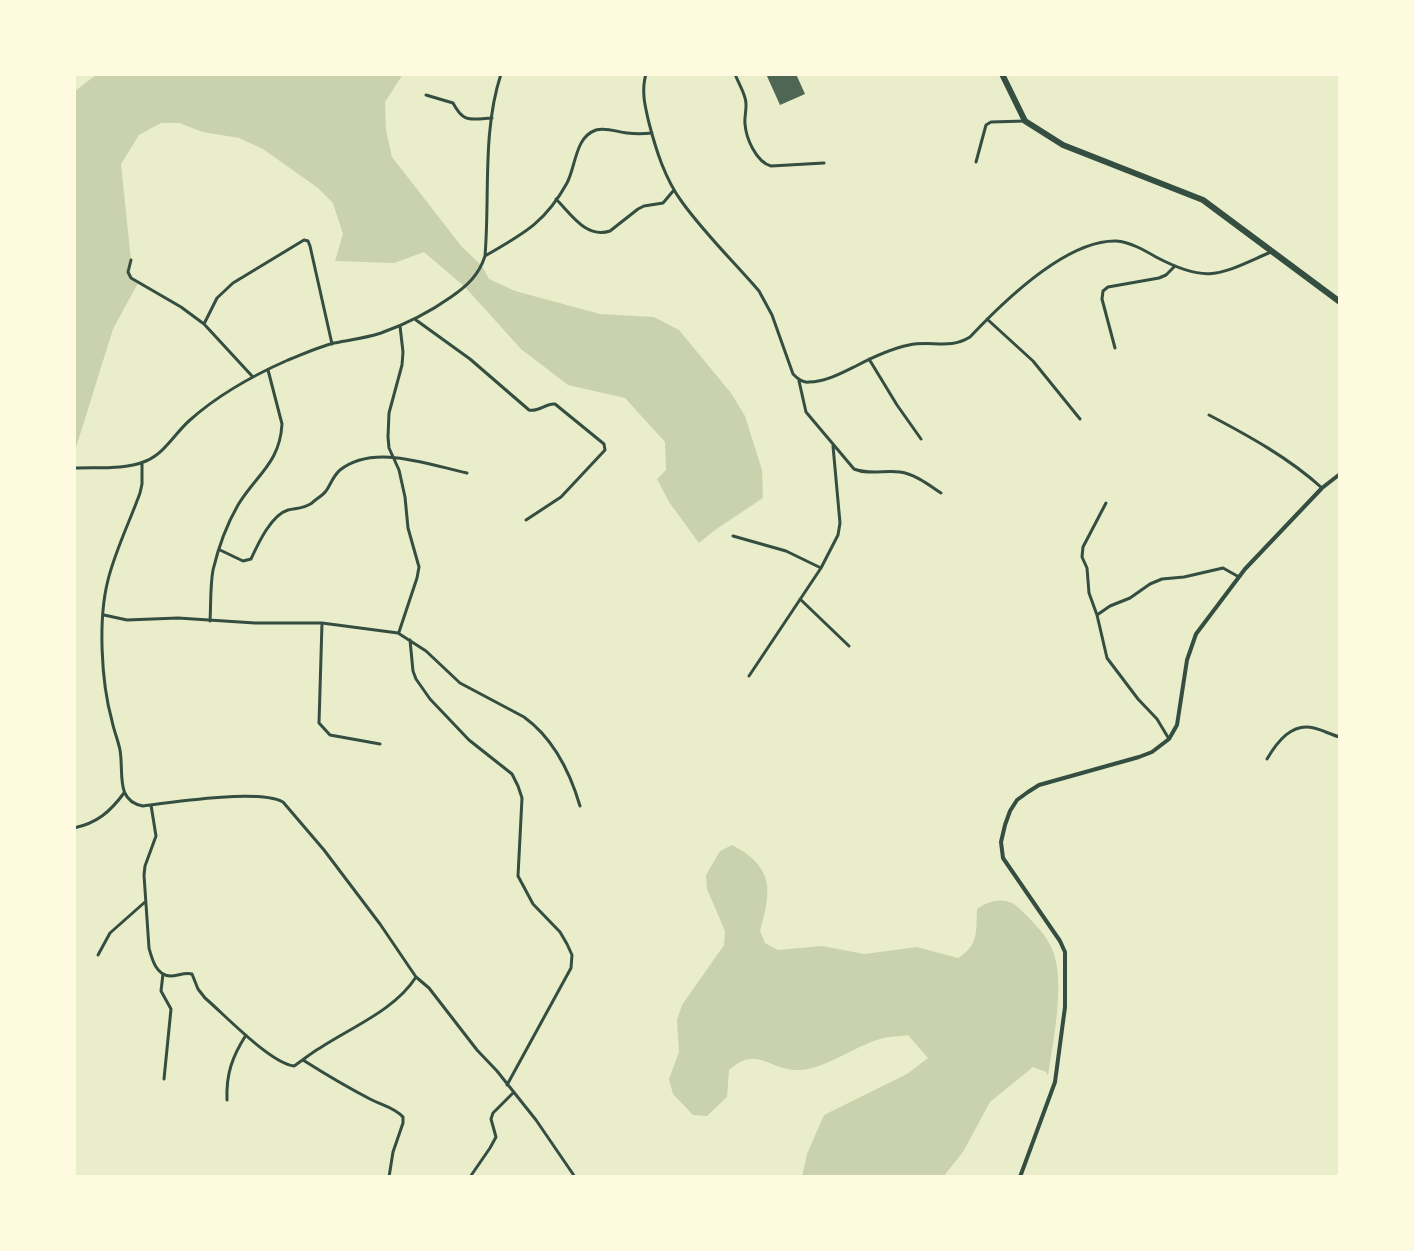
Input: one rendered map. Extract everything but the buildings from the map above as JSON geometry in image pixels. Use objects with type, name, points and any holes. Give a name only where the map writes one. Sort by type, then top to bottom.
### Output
[{"type":"highway","points":[[1002,74],[1025,121],[1063,145],[1203,200],[1340,302]]},
{"type":"street","points":[[74,468],[127,466],[153,458],[193,417],[253,376],[332,344],[400,326],[439,306],[475,278],[485,256],[492,118],[501,74]]},
{"type":"street","points":[[646,74],[644,99],[652,133],[674,190],[697,222],[759,291],[767,303],[793,374],[808,383],[834,376],[888,350],[916,343],[952,345],[961,342],[1034,278],[1088,246],[1116,241],[1129,243],[1174,267],[1215,275],[1271,252]]},
{"type":"street","points":[[735,74],[747,105],[747,135],[759,160],[771,166],[824,163]]},
{"type":"street","points":[[426,95],[453,103],[461,117],[466,119],[492,118]]},
{"type":"street","points":[[976,162],[986,125],[991,122],[1025,121]]},
{"type":"street","points":[[485,256],[534,226],[544,216],[570,177],[586,136],[604,129],[652,133]]},
{"type":"street","points":[[556,199],[584,227],[591,232],[603,233],[644,206],[663,203],[674,190]]},
{"type":"street","points":[[204,324],[217,298],[225,290],[304,240],[310,246],[332,344]]},
{"type":"street","points":[[131,260],[128,272],[131,278],[204,324],[253,376]]},
{"type":"street","points":[[1115,348],[1102,299],[1103,291],[1108,287],[1159,278],[1174,267]]},
{"type":"street","points":[[415,319],[470,359],[529,410],[555,404],[604,444],[605,450],[561,497],[526,520]]},
{"type":"street","points":[[987,319],[1033,361],[1080,419]]},
{"type":"street","points":[[398,633],[419,567],[408,528],[402,484],[389,448],[387,427],[402,365],[400,326]]},
{"type":"street","points":[[869,359],[921,439]]},
{"type":"street","points":[[210,621],[213,570],[231,518],[253,482],[277,452],[282,424],[268,370]]},
{"type":"street","points":[[799,380],[806,412],[854,469],[910,474],[941,493]]},
{"type":"street","points":[[1209,415],[1272,451],[1322,488]]},
{"type":"street","points":[[749,676],[821,568],[838,535],[840,523],[833,446]]},
{"type":"street","points":[[220,550],[243,561],[248,560],[265,531],[284,512],[300,509],[315,500],[328,489],[340,470],[356,461],[369,457],[392,457],[467,473]]},
{"type":"street","points":[[142,463],[142,484],[108,580],[102,636],[111,719],[121,753],[124,793],[133,804],[261,797],[283,802],[324,850],[416,977],[429,988],[536,1120],[575,1177]]},
{"type":"street","points":[[1020,1177],[1055,1082],[1065,1007],[1066,970],[1065,952],[1060,941],[1003,858],[1001,842],[1010,811],[1017,800],[1039,785],[1139,757],[1152,752],[1169,739],[1177,725],[1189,651],[1196,634],[1239,577],[1322,488],[1340,474]]},
{"type":"street","points":[[1106,503],[1083,547],[1089,593],[1107,658],[1157,719],[1169,739]]},
{"type":"street","points":[[733,536],[786,551],[821,568]]},
{"type":"street","points":[[1097,615],[1162,579],[1223,568],[1239,577]]},
{"type":"street","points":[[800,599],[849,646]]},
{"type":"street","points":[[104,615],[127,620],[178,618],[322,623],[398,633],[426,651],[460,683],[534,724],[555,750],[580,806]]},
{"type":"street","points":[[322,623],[319,723],[330,735],[380,744]]},
{"type":"street","points":[[410,640],[413,671],[430,699],[469,740],[512,774],[522,798],[518,876],[533,904],[560,932],[572,955],[571,968],[564,984],[507,1085]]},
{"type":"street","points":[[1267,759],[1283,737],[1303,727],[1340,737]]},
{"type":"street","points":[[74,828],[91,824],[108,813],[124,793]]},
{"type":"street","points":[[151,805],[156,836],[145,866],[145,902],[152,959],[163,974],[192,974],[205,998],[246,1035],[290,1067],[399,997],[416,977]]},
{"type":"street","points":[[98,955],[110,933],[145,902]]},
{"type":"street","points":[[163,974],[161,991],[171,1009],[164,1079]]},
{"type":"street","points":[[227,1100],[226,1081],[234,1053],[246,1035]]},
{"type":"street","points":[[303,1060],[403,1117],[389,1177]]},
{"type":"street","points":[[470,1177],[496,1137],[491,1119],[493,1113],[513,1093]]},
{"type":"green space","points":[[97,74],[403,74],[385,102],[386,130],[392,157],[462,247],[482,266],[489,279],[515,291],[600,314],[654,317],[679,330],[731,393],[745,416],[762,470],[763,498],[699,543],[669,502],[657,479],[666,470],[665,442],[625,398],[568,385],[521,349],[465,287],[424,252],[394,263],[335,261],[343,234],[333,203],[318,188],[263,149],[239,138],[203,132],[179,123],[161,123],[139,135],[121,164],[131,260],[129,273],[138,283],[113,329],[74,454],[74,92]]},
{"type":"green space","points":[[732,845],[746,853],[762,871],[766,881],[767,903],[760,931],[765,943],[778,950],[822,946],[864,954],[917,947],[958,958],[973,943],[977,909],[999,900],[1016,906],[1046,938],[1055,956],[1058,972],[1056,1026],[1048,1076],[1046,1072],[1033,1067],[990,1102],[963,1152],[943,1177],[802,1177],[807,1154],[824,1115],[907,1074],[928,1058],[908,1035],[881,1039],[804,1070],[747,1059],[729,1070],[727,1097],[707,1116],[693,1115],[673,1094],[669,1079],[679,1052],[677,1020],[682,1005],[724,945],[725,931],[707,889],[706,875],[720,851]]}]
